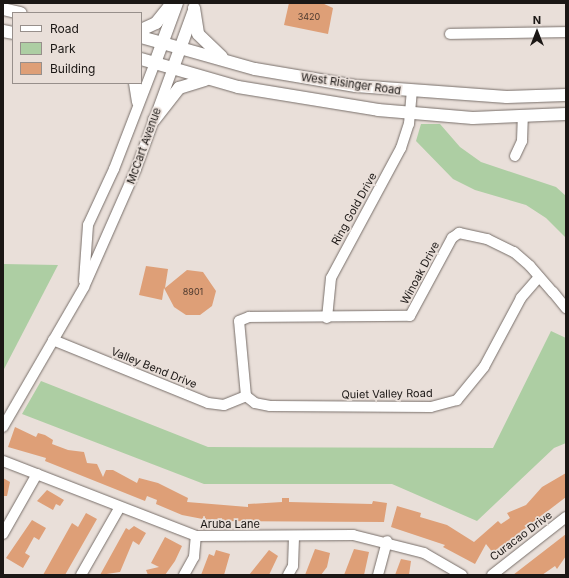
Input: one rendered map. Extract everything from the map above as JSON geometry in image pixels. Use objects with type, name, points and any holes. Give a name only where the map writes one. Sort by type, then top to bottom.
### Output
[{"type":"main road","points":[[142,30],[156,23],[172,3]]},
{"type":"main road","name":"McCart Avenue","points":[[155,63],[177,3]]},
{"type":"main road","points":[[195,6],[196,26],[203,40],[232,63]]},
{"type":"main road","name":"McCart Avenue","points":[[173,68],[195,6]]},
{"type":"main road","points":[[3,10],[15,12]]},
{"type":"main road","name":"West Risinger Road","points":[[142,37],[232,63],[356,86],[412,92],[566,95]]},
{"type":"main road","name":"West Risinger Road","points":[[142,60],[211,79],[319,103],[410,114],[523,116],[566,114]]},
{"type":"main road","points":[[154,120],[179,88],[191,82],[211,79]]},
{"type":"main road","points":[[135,84],[138,102]]},
{"type":"street","points":[[450,34],[566,32]]},
{"type":"street","name":"McCart Avenue","points":[[84,286],[88,224],[114,169],[138,102],[155,63]]},
{"type":"street","name":"McCart Avenue","points":[[3,426],[84,286],[136,169],[173,68]]},
{"type":"street","name":"Ring Gold Drive","points":[[327,318],[331,278],[401,148],[410,114],[412,92]]},
{"type":"street","points":[[515,156],[522,141],[523,116]]},
{"type":"street","name":"Winoak Drive","points":[[246,396],[239,321],[249,317],[327,318],[410,316],[452,238],[459,233],[502,245],[540,277],[566,308]]},
{"type":"street","name":"Quiet Valley Road","points":[[246,396],[255,403],[270,406],[431,407],[457,400],[484,367],[521,298],[540,277]]},
{"type":"street","name":"Valley Bend Drive","points":[[53,340],[208,403],[224,405],[246,396]]},
{"type":"street","name":"Aruba Lane","points":[[3,461],[196,536],[353,535],[387,541],[424,553],[462,575]]},
{"type":"street","points":[[3,534],[36,474]]},
{"type":"street","points":[[81,575],[120,507]]},
{"type":"street","name":"Curacao Drive","points":[[492,575],[566,517]]},
{"type":"street","points":[[184,575],[194,557],[196,536]]},
{"type":"street","points":[[288,575],[293,566],[294,536]]},
{"type":"street","points":[[378,575],[387,541]]},
{"type":"green space","points":[[421,124],[440,124],[460,147],[481,162],[556,187],[566,196],[566,238],[546,218],[526,205],[475,190],[453,179],[416,141]]},
{"type":"green space","points":[[3,264],[58,265],[3,371]]},
{"type":"green space","points":[[551,331],[566,338],[566,443],[554,448],[477,521],[392,484],[204,484],[22,414],[41,381],[208,447],[493,448]]},
{"type":"building","points":[[289,3],[322,3],[333,8],[328,34],[284,25]]},
{"type":"building","points":[[146,266],[168,269],[165,288],[187,270],[203,272],[216,291],[212,306],[200,315],[186,315],[174,307],[164,288],[162,300],[139,295]]},
{"type":"building","points":[[15,427],[36,437],[38,433],[45,435],[53,440],[52,444],[68,450],[84,452],[87,463],[97,464],[103,477],[106,470],[113,470],[137,483],[139,478],[158,483],[188,498],[187,502],[248,507],[248,504],[282,502],[282,498],[289,498],[289,502],[372,504],[373,501],[387,503],[384,522],[213,521],[182,515],[156,504],[157,500],[147,496],[145,501],[45,461],[46,458],[8,447]]},
{"type":"building","points":[[566,473],[566,497],[493,553],[486,544],[475,564],[443,547],[445,545],[391,527],[397,506],[421,513],[420,517],[447,525],[474,542],[498,521],[501,524],[510,518],[507,513],[526,505],[542,487]]},
{"type":"building","points":[[3,478],[10,482],[7,496],[3,496]]},
{"type":"building","points":[[47,490],[64,500],[60,506],[56,504],[53,510],[37,501]]},
{"type":"building","points":[[86,513],[97,519],[65,575],[43,575],[72,523],[78,527]]},
{"type":"building","points":[[32,520],[46,528],[39,540],[34,537],[25,553],[30,556],[23,568],[6,558]]},
{"type":"building","points":[[134,526],[146,533],[139,545],[133,541],[120,572],[100,575],[126,528],[129,530]]},
{"type":"building","points":[[566,534],[566,556],[557,569],[555,566],[542,575],[513,575]]},
{"type":"building","points":[[165,537],[182,546],[175,561],[165,575],[148,575],[146,570],[159,567],[151,563]]},
{"type":"building","points":[[315,549],[330,553],[327,567],[321,575],[305,575]]},
{"type":"building","points":[[354,549],[369,552],[364,575],[344,575]]},
{"type":"building","points":[[216,550],[230,554],[224,575],[201,575],[209,554],[214,556]]},
{"type":"building","points":[[269,550],[278,556],[269,575],[249,575]]},
{"type":"building","points":[[401,559],[411,561],[409,575],[395,575]]}]
